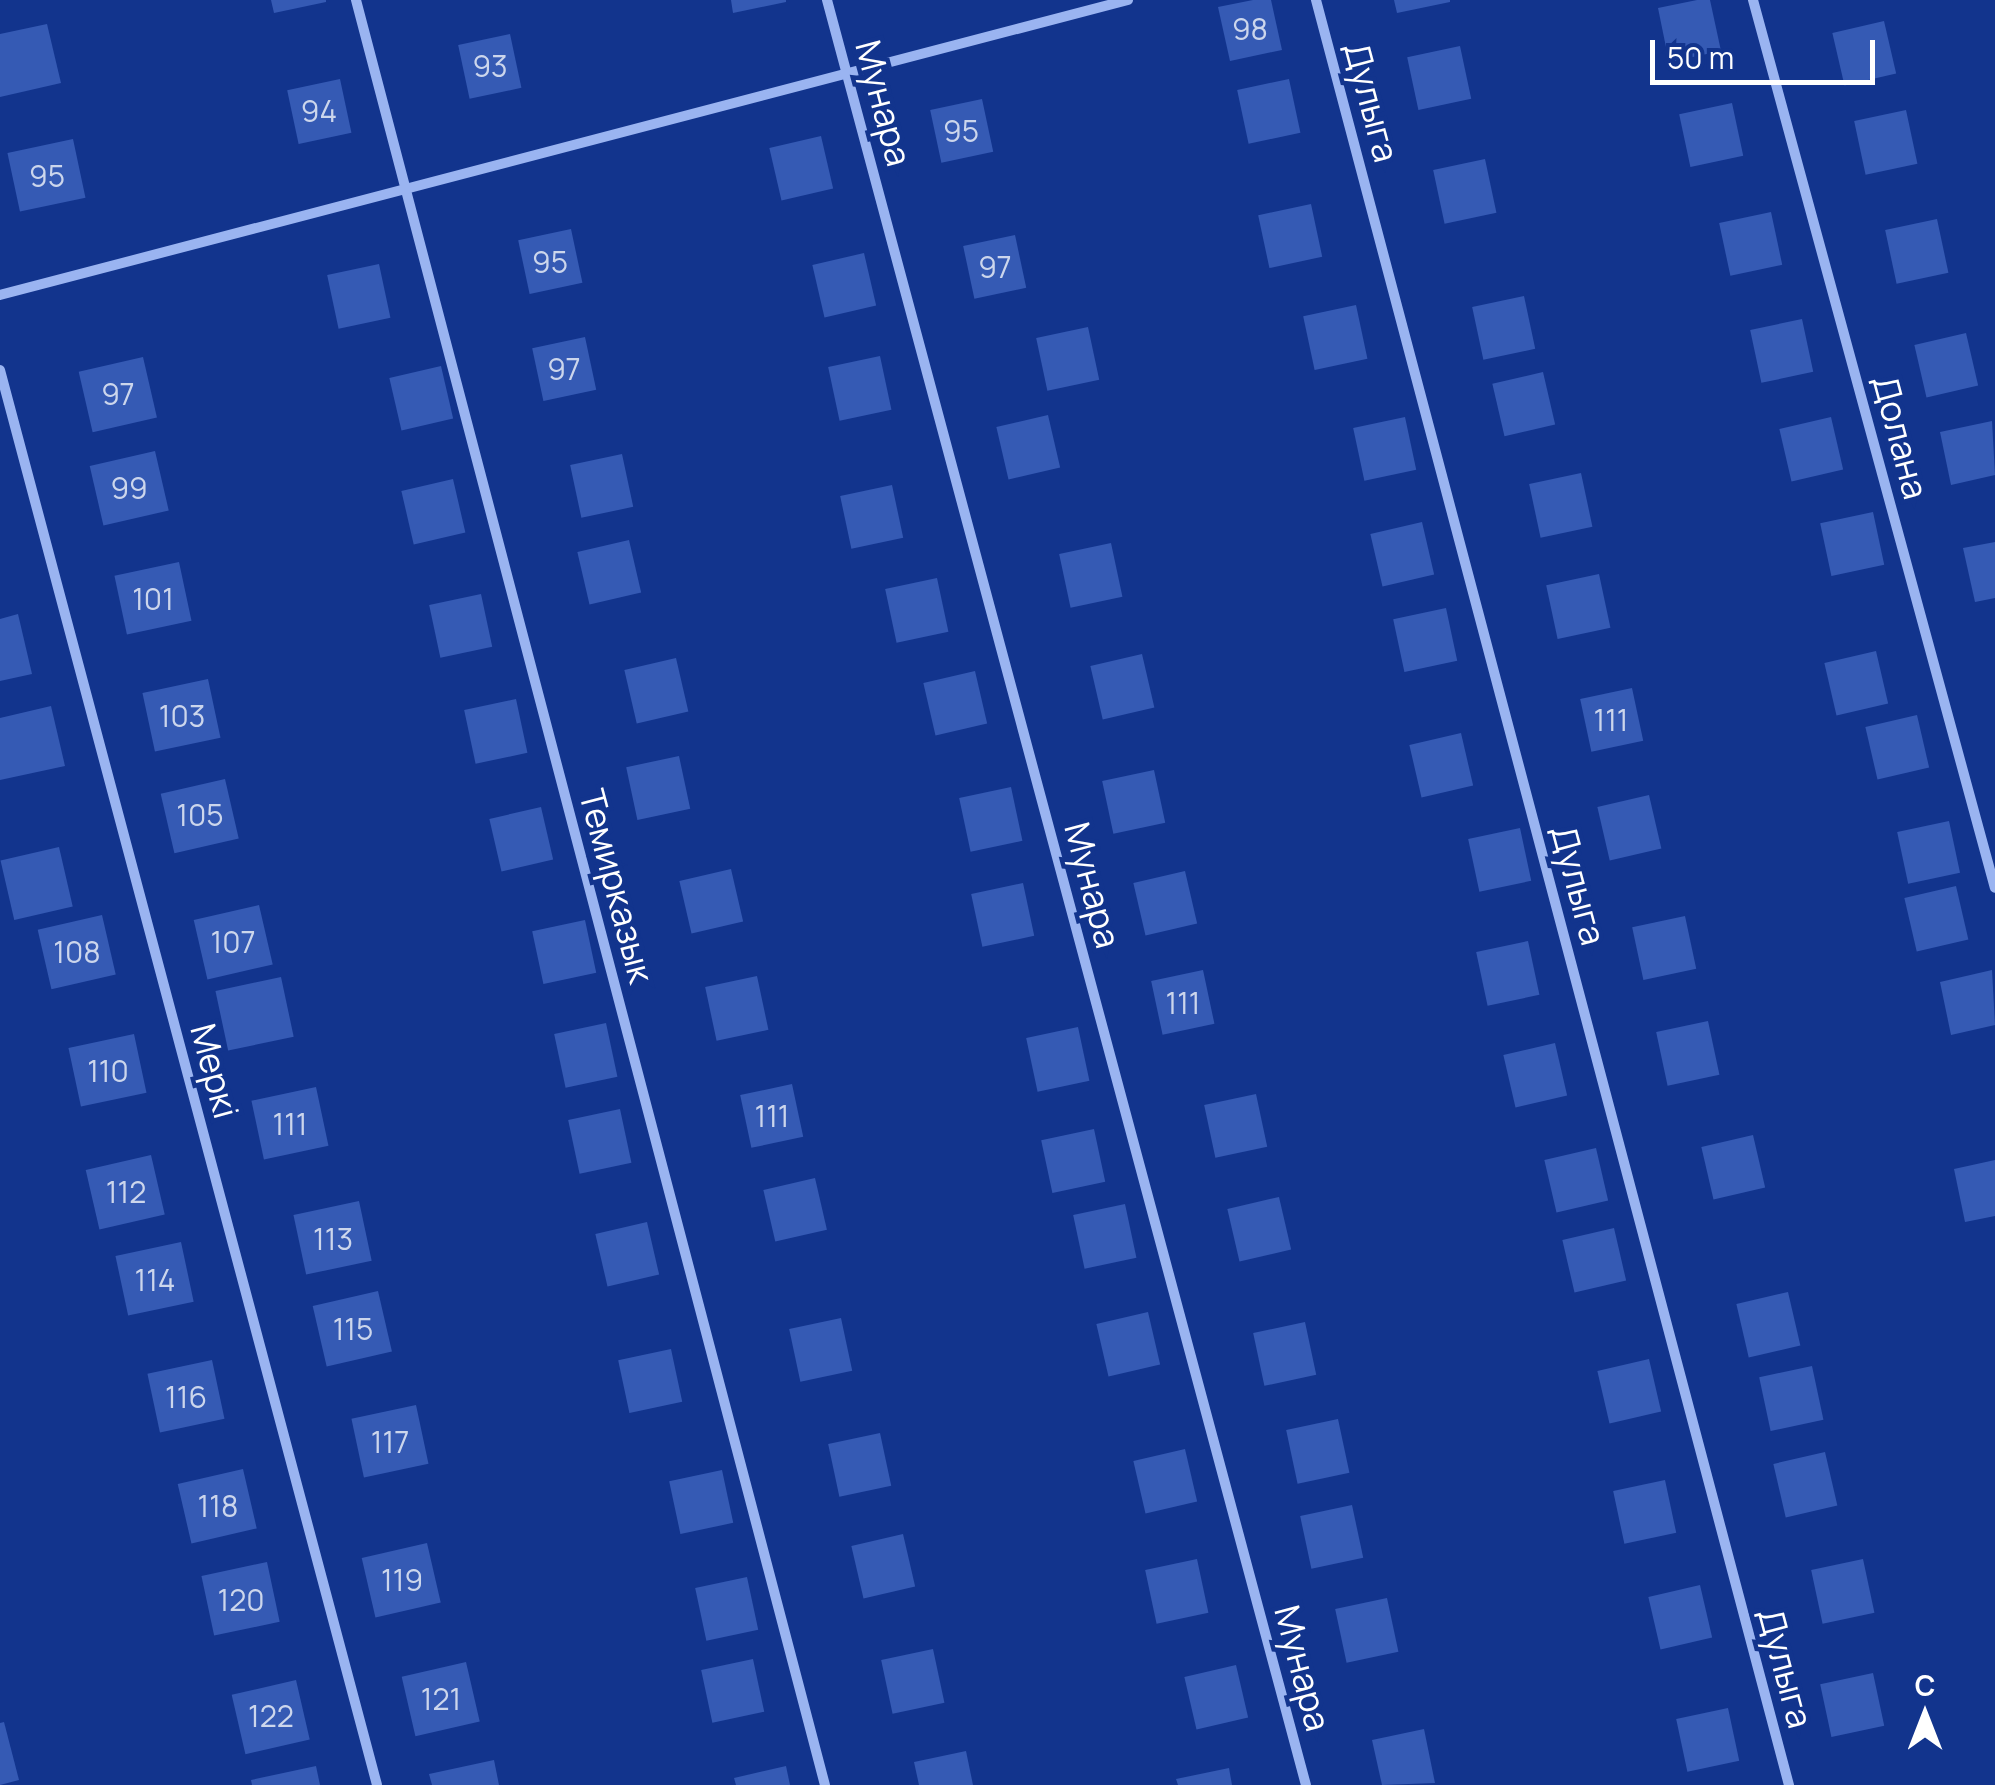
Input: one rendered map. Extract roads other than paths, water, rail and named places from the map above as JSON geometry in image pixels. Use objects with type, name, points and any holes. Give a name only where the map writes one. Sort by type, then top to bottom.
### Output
[{"type":"street","name":"Темирказык","points":[[356,0],[825,1785]]},
{"type":"street","name":"Мунара","points":[[828,0],[1306,1785]]},
{"type":"street","points":[[0,296],[1128,0]]},
{"type":"street","name":"Дулыга","points":[[1316,0],[1789,1785]]},
{"type":"street","name":"Долана","points":[[1753,0],[1995,888]]},
{"type":"street","name":"Меркі","points":[[0,370],[376,1785]]}]
